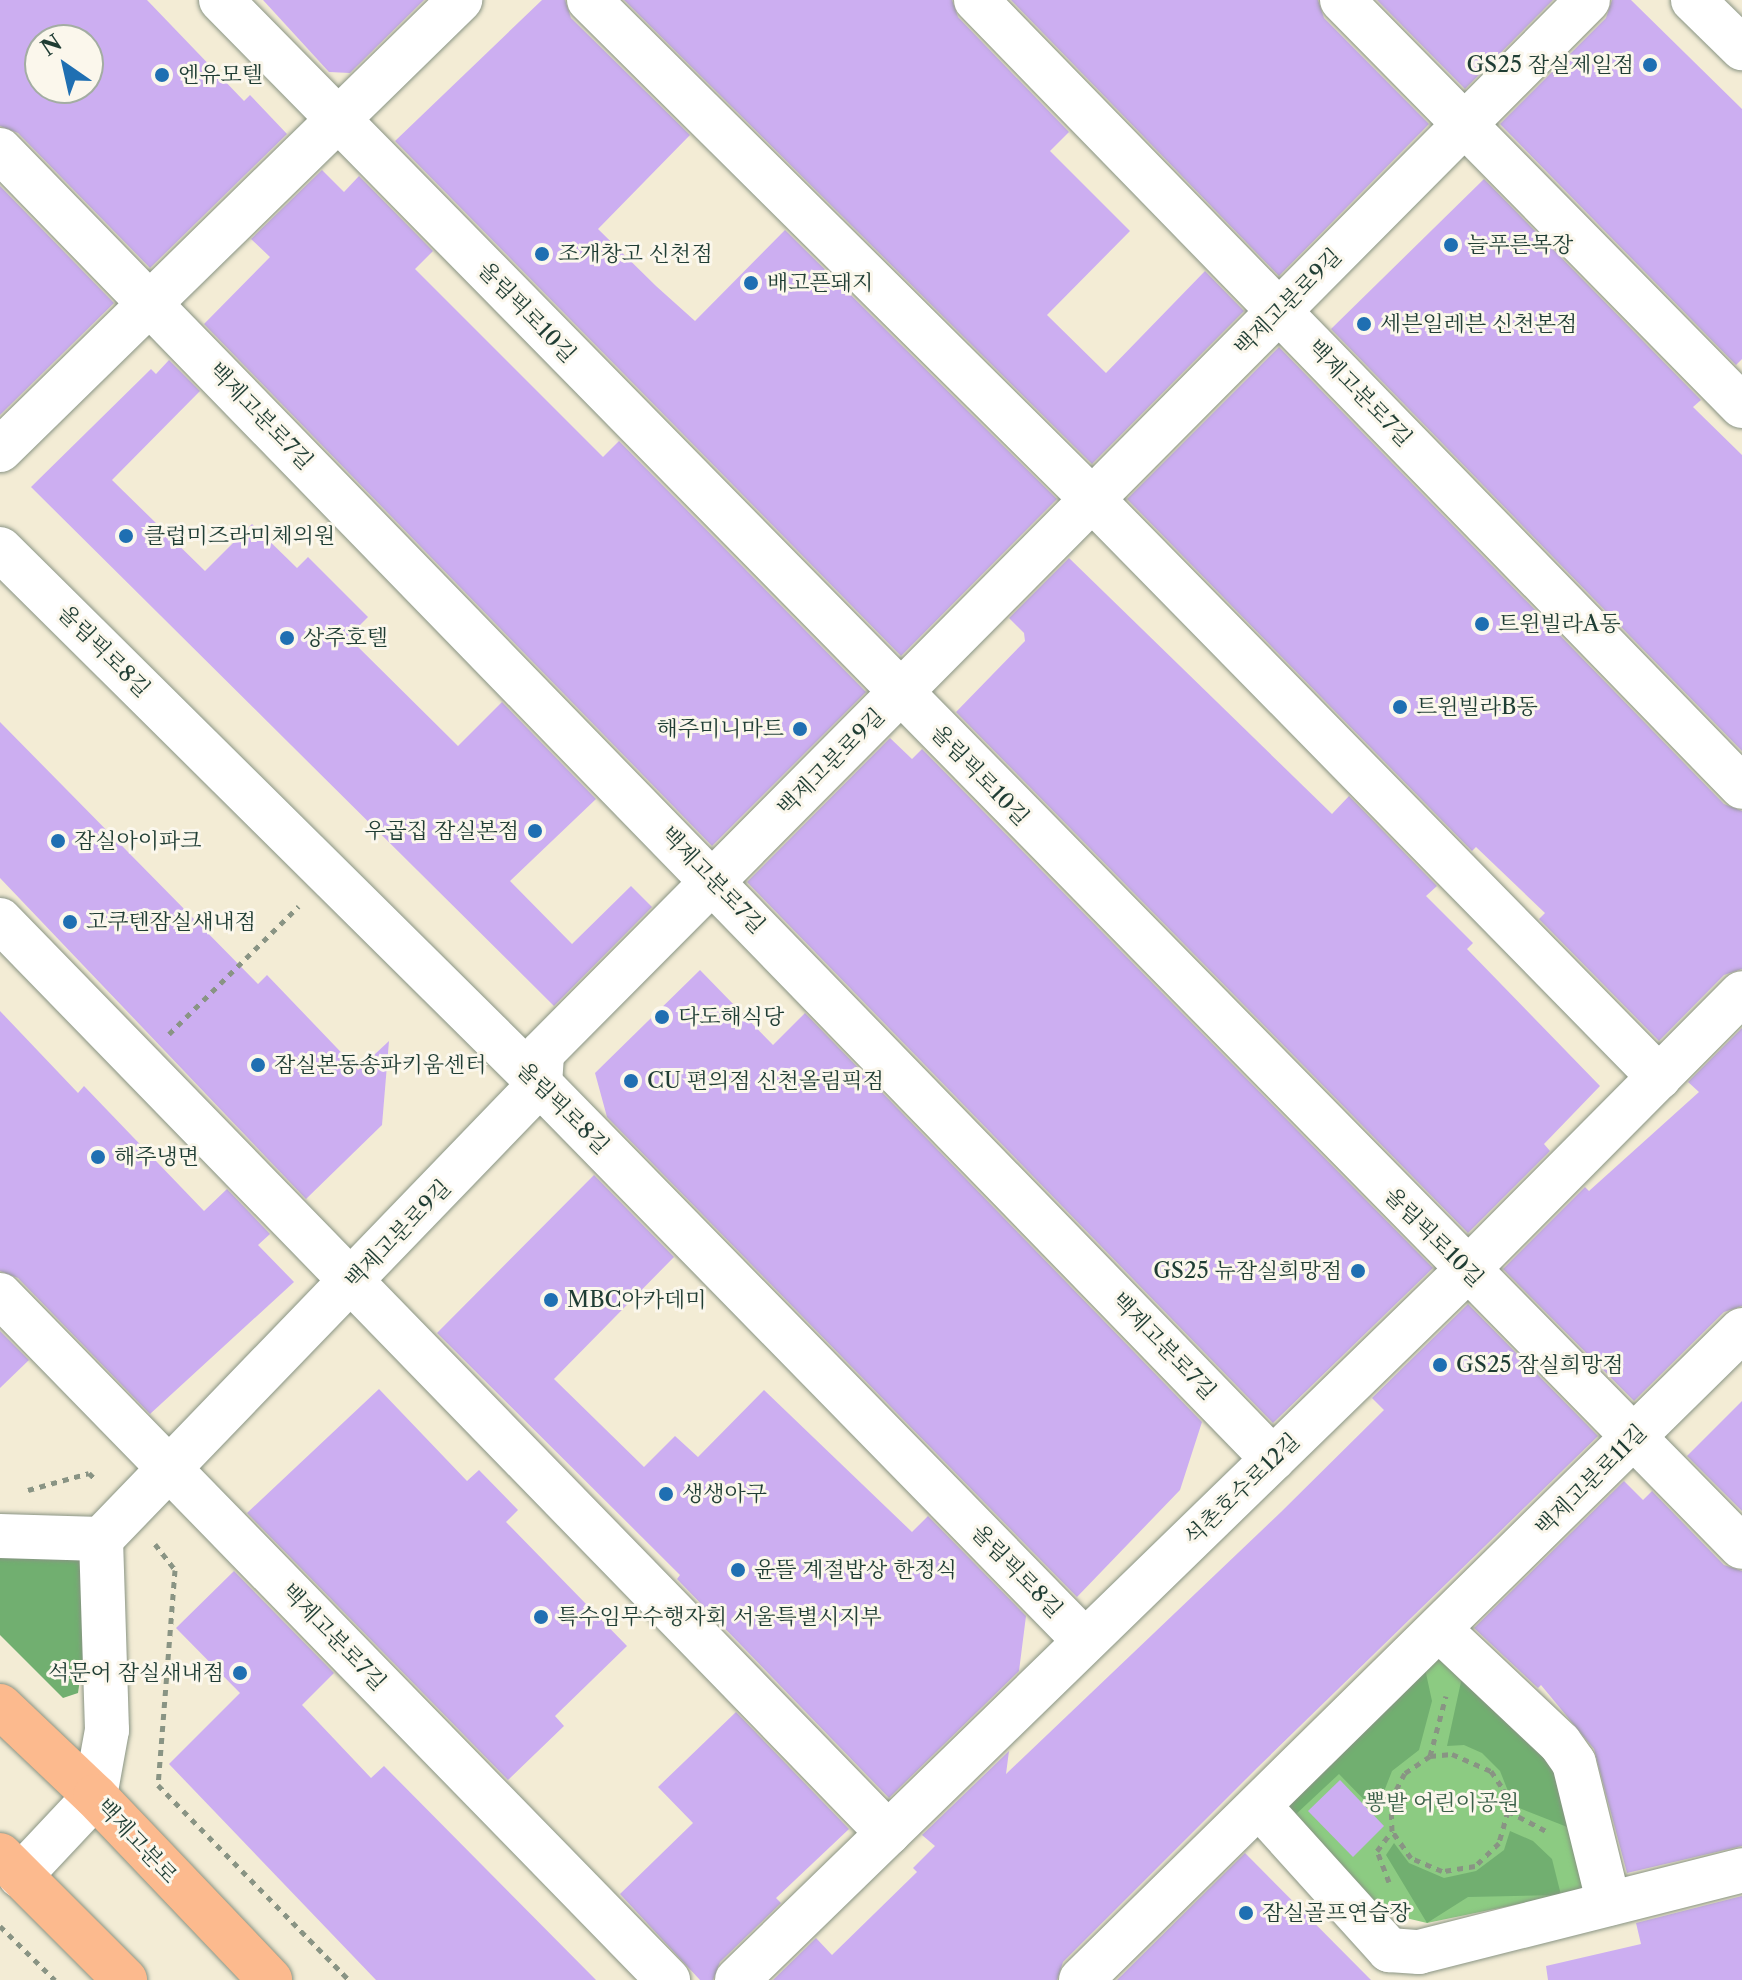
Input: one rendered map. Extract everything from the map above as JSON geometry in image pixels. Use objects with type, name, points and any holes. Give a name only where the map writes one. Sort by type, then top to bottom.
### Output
[{"type":"main road","name":"백제고분로","points":[[0,1706],[95,1796],[270,1980]]},
{"type":"main road","points":[[10,1865],[125,1980]]},
{"type":"street","name":"올림픽로10길","points":[[221,0],[1742,1547]]},
{"type":"street","points":[[0,450],[460,0]]},
{"type":"street","points":[[589,0],[1092,499],[1659,1077]]},
{"type":"street","name":"백제고분로7길","points":[[976,0],[1742,787]]},
{"type":"street","points":[[1342,0],[1742,406]]},
{"type":"street","name":"백제고분로9길","points":[[114,1525],[354,1281],[540,1084],[542,1053],[1588,0]]},
{"type":"street","points":[[1693,0],[1742,48]]},
{"type":"street","name":"백제고분로7길","points":[[0,150],[1273,1459]]},
{"type":"street","name":"올림픽로8길","points":[[0,549],[540,1084],[1085,1641]]},
{"type":"street","points":[[0,920],[84,985],[140,1063],[888,1833]]},
{"type":"street","name":"석촌호수로12길","points":[[737,1980],[1467,1270],[1742,993]]},
{"type":"street","name":"백제고분로7길","points":[[0,1295],[668,1980]]},
{"type":"street","name":"백제고분로11길","points":[[1081,1980],[1441,1631],[1742,1330]]},
{"type":"street","points":[[0,1536],[114,1525],[107,1730],[95,1796],[10,1865]]},
{"type":"street","points":[[1441,1631],[1560,1743],[1574,1763],[1609,1904]]},
{"type":"street","points":[[1260,1807],[1389,1950],[1419,1952],[1742,1870]]},
{"type":"path","points":[[140,1063],[330,876]]},
{"type":"path","points":[[15,1493],[89,1473],[114,1525],[175,1570],[158,1785],[349,1980]]},
{"type":"path","points":[[1430,1756],[1473,1759],[1491,1771],[1503,1789],[1508,1811],[1499,1843],[1475,1866],[1442,1871],[1411,1858],[1392,1831],[1391,1800],[1405,1773],[1430,1756]]},
{"type":"path","points":[[0,1926],[55,1980]]},
{"type":"green space","points":[[0,1549],[97,1563],[78,1693],[63,1698],[0,1635]]},
{"type":"green space","name":"뽕밭 어린이공원","points":[[1442,1647],[1561,1760],[1595,1888],[1427,1923],[1385,1913],[1281,1803]]},
{"type":"green space","points":[[1424,1664],[1432,1701],[1419,1750],[1392,1771],[1376,1812],[1339,1774],[1294,1816],[1281,1803]]},
{"type":"green space","points":[[1464,1668],[1561,1760],[1580,1832],[1514,1806],[1500,1771],[1482,1753],[1464,1745],[1447,1746]]},
{"type":"green space","points":[[1510,1831],[1533,1841],[1552,1859],[1561,1895],[1468,1897],[1427,1923],[1386,1855],[1394,1843],[1409,1863],[1444,1878],[1476,1871],[1504,1850]]},
{"type":"building","points":[[0,0],[147,0],[244,101],[250,95],[287,134],[150,268],[18,133],[0,126]]},
{"type":"building","points":[[263,0],[424,0],[350,73],[329,72]]},
{"type":"building","points":[[542,0],[565,0],[571,18],[690,135],[598,229],[656,286],[695,321],[785,230],[1057,499],[901,656],[395,141]]},
{"type":"building","points":[[624,0],[952,0],[958,17],[1069,132],[1050,151],[1130,231],[1047,315],[1106,373],[1205,271],[1244,311],[1092,464]]},
{"type":"building","points":[[1011,0],[1318,0],[1324,18],[1429,124],[1279,276]]},
{"type":"building","points":[[1377,0],[1553,0],[1465,89]]},
{"type":"building","points":[[1612,0],[1631,0],[1742,109],[1742,359],[1736,365],[1500,124],[1606,18]]},
{"type":"building","points":[[322,170],[344,192],[359,176],[433,251],[415,269],[603,457],[619,441],[866,692],[712,846],[204,324],[270,257],[251,239]]},
{"type":"building","points":[[1484,179],[1701,400],[1693,407],[1742,455],[1742,751],[1331,329]]},
{"type":"building","points":[[0,186],[114,303],[0,415]]},
{"type":"building","points":[[1279,347],[1724,804],[1742,811],[1742,969],[1724,975],[1659,1041],[1539,919],[1545,913],[1476,847],[1472,851],[1127,499]]},
{"type":"building","points":[[169,360],[200,391],[112,480],[205,571],[252,524],[297,568],[308,557],[368,617],[348,637],[458,746],[502,702],[596,799],[510,881],[572,944],[631,886],[652,907],[554,1006],[31,487],[151,369],[156,374]]},
{"type":"building","points":[[1069,558],[1332,814],[1349,796],[1437,886],[1426,896],[1473,943],[1467,949],[1600,1086],[1544,1144],[1550,1151],[1468,1233],[956,712],[1025,641],[1024,633],[1009,618]]},
{"type":"building","points":[[0,722],[258,984],[267,975],[358,1070],[389,1041],[382,1125],[306,1199],[0,878]]},
{"type":"building","points":[[890,738],[912,759],[922,749],[1433,1268],[1273,1423],[747,882]]},
{"type":"building","points":[[700,970],[773,1045],[805,1013],[1202,1422],[1180,1490],[1077,1597],[607,1117],[595,1073]]},
{"type":"building","points":[[0,1011],[78,1093],[84,1086],[204,1211],[227,1189],[270,1234],[258,1245],[294,1282],[150,1414],[18,1278],[0,1271]]},
{"type":"building","points":[[1742,1028],[1742,1306],[1724,1312],[1634,1401],[1503,1269],[1585,1187],[1589,1191],[1699,1092],[1688,1082]]},
{"type":"building","points":[[594,1175],[674,1257],[554,1379],[644,1467],[675,1436],[698,1457],[764,1390],[912,1532],[928,1516],[1026,1616],[1019,1671],[889,1798],[677,1579],[680,1575],[437,1333]]},
{"type":"building","points":[[1468,1304],[1598,1436],[1063,1962],[1057,1980],[773,1980],[816,1938],[832,1955],[917,1872],[913,1868],[935,1846],[922,1835],[1009,1751],[1006,1774],[1281,1512],[1384,1410],[1372,1398]]},
{"type":"building","points":[[0,1331],[29,1360],[0,1388]]},
{"type":"building","points":[[379,1389],[467,1481],[479,1470],[518,1510],[506,1522],[627,1646],[555,1716],[564,1726],[508,1780],[247,1513]]},
{"type":"building","points":[[1742,1401],[1742,1511],[1687,1456]]},
{"type":"building","points":[[1624,1481],[1643,1500],[1652,1491],[1724,1565],[1742,1571],[1742,1846],[1627,1873],[1594,1749],[1541,1685],[1538,1688],[1474,1628]]},
{"type":"building","points":[[234,1571],[334,1673],[302,1705],[371,1778],[384,1766],[596,1980],[376,1980],[169,1764],[240,1693],[176,1628]]},
{"type":"building","points":[[736,1712],[849,1829],[776,1898],[781,1903],[720,1962],[713,1980],[700,1980],[620,1894],[693,1823],[658,1787]]},
{"type":"building","points":[[1340,1780],[1384,1826],[1353,1857],[1308,1811]]},
{"type":"building","name":"잠실골프연습장","points":[[1245,1853],[1371,1980],[1117,1980]]},
{"type":"building","points":[[1742,1896],[1742,1980],[1548,1980],[1546,1966],[1641,1944],[1636,1923]]},
{"type":"place","name":"GS25 잠실제일점","points":[[1650,65]]},
{"type":"place","name":"엔유모텔","points":[[162,75]]},
{"type":"place","name":"늘푸른목장","points":[[1451,245]]},
{"type":"place","name":"조개창고 신천점","points":[[542,254]]},
{"type":"place","name":"배고픈돼지","points":[[751,283]]},
{"type":"place","name":"세븐일레븐 신천본점","points":[[1364,324]]},
{"type":"place","name":"클럽미즈라미체의원","points":[[126,536]]},
{"type":"place","name":"트윈빌라A동","points":[[1482,624]]},
{"type":"place","name":"상주호텔","points":[[287,638]]},
{"type":"place","name":"트윈빌라B동","points":[[1400,707]]},
{"type":"place","name":"해주미니마트","points":[[800,729]]},
{"type":"place","name":"우곱집 잠실본점","points":[[535,831]]},
{"type":"place","name":"잠실아이파크","points":[[58,841]]},
{"type":"place","name":"고쿠텐잠실새내점","points":[[70,922]]},
{"type":"place","name":"다도해식당","points":[[662,1017]]},
{"type":"place","name":"잠실본동송파키움센터","points":[[258,1065]]},
{"type":"place","name":"CU 편의점 신천올림픽점","points":[[631,1081]]},
{"type":"place","name":"해주냉면","points":[[98,1157]]},
{"type":"place","name":"GS25 뉴잠실희망점","points":[[1358,1271]]},
{"type":"place","name":"MBC아카데미","points":[[551,1300]]},
{"type":"place","name":"GS25 잠실희망점","points":[[1440,1365]]},
{"type":"place","name":"생생아구","points":[[666,1494]]},
{"type":"place","name":"윤뜰 계절밥상 한정식","points":[[738,1570]]},
{"type":"place","name":"특수임무수행자회 서울특별시지부","points":[[541,1617]]},
{"type":"place","name":"석문어 잠실새내점","points":[[240,1673]]},
{"type":"place","name":"잠실골프연습장","points":[[1246,1913]]}]
